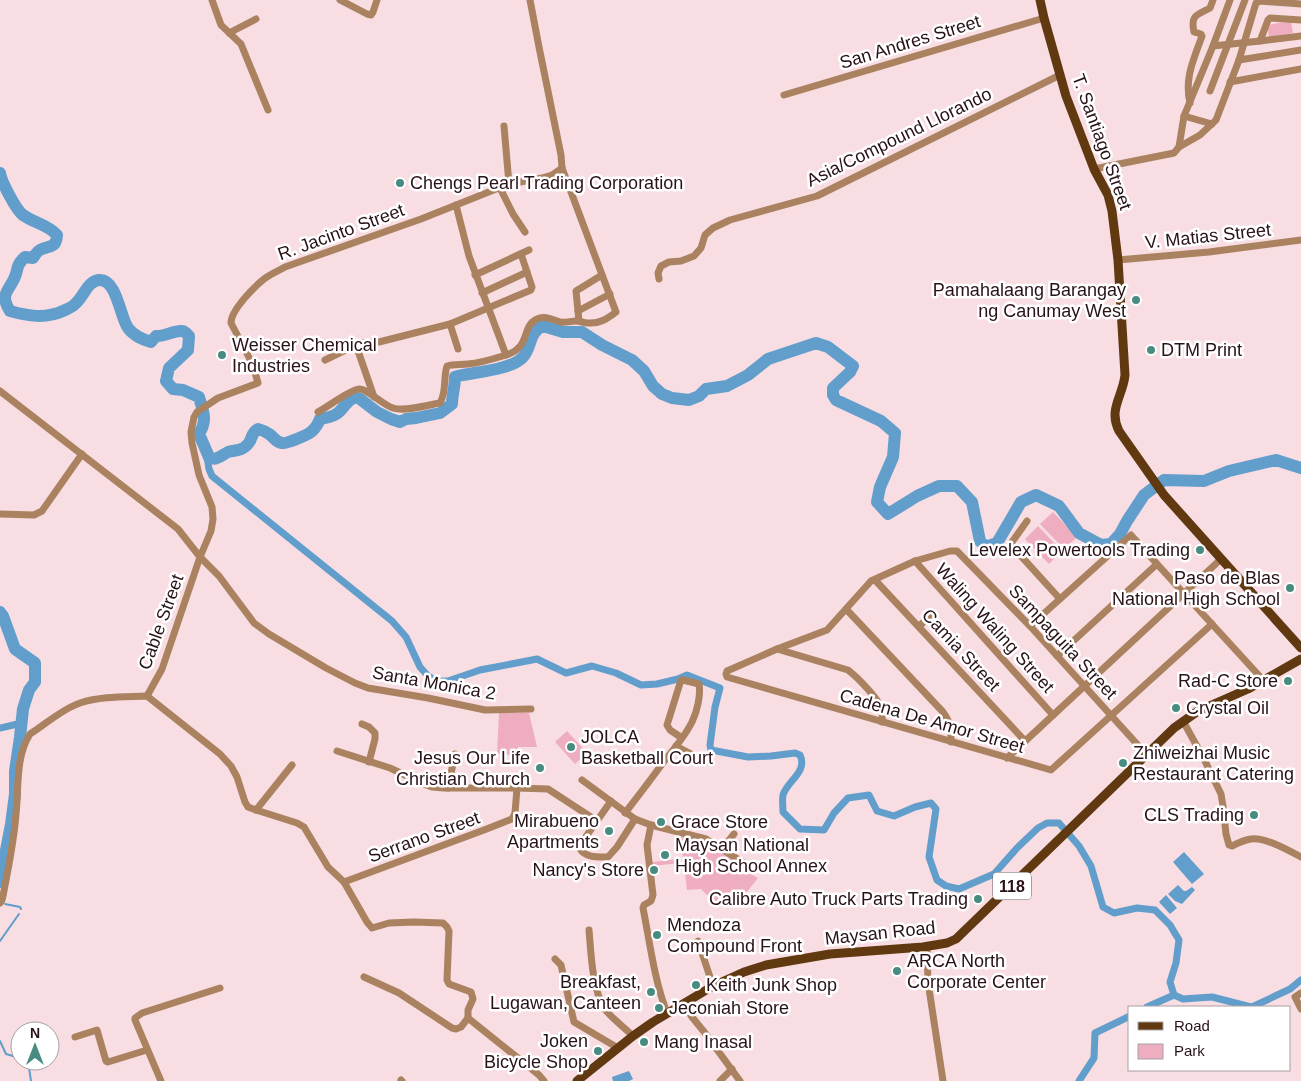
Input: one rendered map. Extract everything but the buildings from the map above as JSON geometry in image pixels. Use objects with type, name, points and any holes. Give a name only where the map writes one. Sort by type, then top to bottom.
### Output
[{"type":"main road","name":"T. Santiago Street","points":[[1040,0],[1066,96],[1094,169],[1108,195],[1112,211],[1118,260],[1125,376],[1115,408],[1114,418],[1119,431],[1164,495],[1301,648]]},
{"type":"main road","name":"118","points":[[1146,754],[1183,721],[1264,681],[1301,659]]},
{"type":"main road","name":"Maysan Road","points":[[577,1081],[616,1047],[667,1013],[713,985],[744,972],[766,965],[830,954],[927,948],[956,939],[1146,754]]},
{"type":"street","points":[[212,0],[221,25],[241,44],[268,110]]},
{"type":"street","points":[[340,0],[371,15],[374,12],[377,0]]},
{"type":"street","points":[[318,412],[360,389],[392,408],[422,407],[440,403],[445,392],[445,371],[447,366],[476,363],[514,353],[525,340],[528,327],[537,319],[546,318],[561,322],[600,322],[616,312],[562,168],[530,0]]},
{"type":"street","points":[[1190,103],[1188,80],[1202,36],[1193,30],[1194,16],[1210,8],[1212,0]]},
{"type":"street","points":[[1179,147],[1184,116],[1230,0]]},
{"type":"street","points":[[1210,91],[1245,0]]},
{"type":"street","points":[[1094,169],[1174,153],[1179,147],[1200,135],[1216,120],[1256,3],[1260,1],[1301,4]]},
{"type":"street","name":"San Andres Street","points":[[784,95],[1044,18]]},
{"type":"street","points":[[1260,41],[1270,18],[1301,20]]},
{"type":"street","points":[[229,33],[256,19]]},
{"type":"street","points":[[1213,46],[1301,36]]},
{"type":"street","points":[[1238,60],[1301,50]]},
{"type":"street","points":[[1230,82],[1301,69]]},
{"type":"street","name":"Asia/Compound Llorando","points":[[659,279],[658,273],[661,266],[669,262],[681,261],[694,256],[701,248],[706,235],[713,228],[730,220],[817,196],[1060,75]]},
{"type":"street","points":[[1184,116],[1212,124]]},
{"type":"street","points":[[504,126],[509,184]]},
{"type":"street","name":"R. Jacinto Street","points":[[200,557],[214,519],[212,507],[200,475],[190,432],[197,412],[218,398],[258,383],[253,366],[231,323],[231,317],[236,309],[254,289],[265,278],[285,267],[421,219],[509,184],[552,175],[562,168]]},
{"type":"street","points":[[500,188],[513,214],[525,232]]},
{"type":"street","points":[[456,205],[475,275],[506,355]]},
{"type":"street","name":"V. Matias Street","points":[[1118,260],[1209,252],[1301,240]]},
{"type":"street","points":[[475,275],[530,250]]},
{"type":"street","points":[[325,360],[360,343],[379,342],[450,324],[531,290],[532,287],[521,254]]},
{"type":"street","points":[[482,293],[527,272]]},
{"type":"street","points":[[579,321],[576,291],[602,275]]},
{"type":"street","points":[[578,311],[610,294]]},
{"type":"street","points":[[450,324],[458,349]]},
{"type":"street","points":[[356,345],[375,398]]},
{"type":"street","name":"Santa Monica 2","points":[[0,391],[178,529],[200,557],[219,576],[254,623],[269,634],[326,668],[354,683],[368,688],[485,710],[531,710]]},
{"type":"street","points":[[0,514],[38,514],[82,454]]},
{"type":"street","points":[[1026,522],[1012,542],[1012,546],[1060,599]]},
{"type":"street","points":[[1030,626],[1131,535],[1264,681]]},
{"type":"street","name":"Sampaguita Street","points":[[915,561],[950,550],[957,551],[1030,626],[1146,754]]},
{"type":"street","name":"Cable Street","points":[[147,696],[162,669],[200,557]]},
{"type":"street","points":[[1007,758],[1221,559]]},
{"type":"street","points":[[777,649],[827,630],[867,584],[915,561]]},
{"type":"street","name":"Waling Waling Street","points":[[915,561],[1053,715]]},
{"type":"street","points":[[1057,656],[1157,564]]},
{"type":"street","name":"Camia Street","points":[[875,580],[1025,741]]},
{"type":"street","points":[[846,608],[942,712],[949,721],[951,742]]},
{"type":"street","points":[[919,626],[931,616]]},
{"type":"street","points":[[1111,716],[1212,624]]},
{"type":"street","points":[[777,649],[848,670],[879,703],[882,712],[882,722]]},
{"type":"street","name":"Cadena De Amor Street","points":[[777,649],[727,671],[727,677],[1051,770],[1111,716]]},
{"type":"street","points":[[625,813],[682,738],[692,721],[700,687],[699,684],[681,680],[667,725],[670,730],[682,738]]},
{"type":"street","points":[[0,903],[3,896],[16,815],[20,764],[30,734],[80,703],[103,698],[147,696],[220,754],[231,766],[237,777],[248,806],[301,825],[328,867],[344,882],[372,928],[389,923],[414,922],[443,923],[447,926],[449,931],[447,980],[449,984],[471,992],[473,999],[468,1010],[468,1018],[461,1027],[452,1028],[399,993],[364,977]]},
{"type":"street","points":[[1183,721],[1221,794],[1229,844],[1232,846],[1252,839],[1258,839],[1301,857]]},
{"type":"street","points":[[362,724],[369,727],[375,733],[369,762]]},
{"type":"street","points":[[676,746],[706,762]]},
{"type":"street","points":[[337,751],[390,768],[432,787],[548,789],[598,821]]},
{"type":"street","points":[[448,788],[455,754]]},
{"type":"street","points":[[256,810],[292,765]]},
{"type":"street","points":[[582,780],[635,819],[706,839],[744,863]]},
{"type":"street","name":"Serrano Street","points":[[344,882],[512,819],[515,813],[517,788]]},
{"type":"street","points":[[611,802],[580,845],[580,849],[585,854],[599,857],[608,856],[618,847],[635,819]]},
{"type":"street","points":[[651,825],[646,845],[653,894],[651,901],[644,905],[643,908],[654,968],[667,1013]]},
{"type":"street","points":[[722,849],[734,834]]},
{"type":"street","points":[[589,930],[598,991],[605,1009],[633,1036]]},
{"type":"street","points":[[698,941],[713,985]]},
{"type":"street","points":[[927,948],[928,982],[943,1081]]},
{"type":"street","points":[[555,959],[561,965],[574,1022],[616,1047]]},
{"type":"street","points":[[161,1081],[135,1018],[137,1015],[220,988]]},
{"type":"street","points":[[1301,993],[1295,997],[1301,1009]]},
{"type":"street","points":[[683,1004],[740,1081]]},
{"type":"street","points":[[468,1018],[544,1081]]},
{"type":"street","points":[[75,1037],[97,1030],[107,1062],[147,1050]]},
{"type":"street","points":[[720,1081],[732,1069]]},
{"type":"green space","points":[[1291,21],[1293,33],[1269,37],[1267,25]]},
{"type":"green space","points":[[1053,512],[1077,537],[1064,549],[1040,524]]},
{"type":"green space","points":[[1038,526],[1062,551],[1049,564],[1025,539]]},
{"type":"green space","points":[[499,713],[529,713],[537,747],[518,747],[517,755],[497,754]]},
{"type":"green space","name":"JOLCA Basketball Court","points":[[567,731],[587,753],[575,764],[555,742]]},
{"type":"green space","points":[[680,834],[705,841],[742,864],[741,868],[758,878],[746,893],[729,892],[715,903],[701,889],[687,890]]},
{"type":"green space","points":[[680,859],[680,863],[652,866],[652,862]]},
{"type":"water","points":[[1184,852],[1204,874],[1192,884],[1173,862]]},
{"type":"water","points":[[1178,885],[1184,891],[1192,887],[1195,890],[1182,904],[1175,901],[1168,894]]},
{"type":"water","points":[[1166,895],[1177,908],[1170,914],[1159,902]]},
{"type":"water","points":[[629,1071],[633,1079],[629,1081],[613,1081],[612,1077]]},
{"type":"waterway","points":[[0,173],[9,195],[20,212],[27,218],[49,228],[57,235],[56,242],[39,250],[33,258],[25,257],[18,265],[5,298],[10,311],[36,316],[56,314],[73,306],[89,285],[100,280],[106,282],[114,292],[125,323],[130,331],[136,335],[151,342],[156,336],[179,331],[185,332],[189,336],[188,350],[169,368],[166,381],[173,389],[183,390],[199,397],[204,420],[199,434],[209,457],[213,459],[243,448],[249,443],[254,432],[258,429],[282,443],[301,437],[313,430],[320,419],[336,414],[355,397],[377,412],[400,422],[406,419],[440,413],[452,404],[455,377],[501,368],[517,362],[525,354],[532,337],[543,326],[563,332],[582,332],[602,345],[632,360],[644,371],[653,386],[662,394],[672,398],[689,400],[699,396],[706,389],[727,386],[748,375],[768,359],[816,343],[828,347],[853,366],[850,372],[833,388],[833,395],[836,400],[881,421],[895,433],[893,457],[880,487],[877,502],[888,514],[917,496],[939,486],[957,486],[972,502],[980,541],[986,547],[997,543],[1021,502],[1036,495],[1059,506],[1079,533],[1101,545],[1111,544],[1120,534],[1144,495],[1164,480],[1204,481],[1229,471],[1276,460],[1301,468]]},
{"type":"waterway","points":[[206,451],[212,476],[392,621],[406,637],[420,667],[428,676],[437,681],[448,681],[480,670],[537,659],[566,673],[592,666],[616,673],[641,685],[657,684],[687,675],[720,688],[715,707],[711,750],[748,757],[795,753],[800,755],[802,761],[799,771],[783,795],[783,812],[800,829],[824,830],[834,813],[848,798],[869,795],[877,811],[894,816],[915,807],[931,803],[936,809],[929,857],[937,880],[946,886],[959,889],[994,874],[1038,828],[1047,823],[1059,823],[1079,846],[1091,866],[1103,907],[1114,913],[1137,908],[1155,910],[1170,925],[1179,940],[1176,963],[1170,982],[1174,995],[1183,999],[1212,997],[1247,1006]]},
{"type":"waterway","points":[[0,612],[15,649],[35,663],[35,682],[29,690],[23,709],[15,771],[15,794],[0,882]]},
{"type":"waterway","points":[[0,728],[22,723]]},
{"type":"waterway","points":[[5,904],[20,907],[21,909]]},
{"type":"waterway","points":[[0,941],[19,914]]},
{"type":"waterway","points":[[1254,1006],[1290,989],[1301,980]]},
{"type":"waterway","points":[[1149,1006],[1174,995]]},
{"type":"waterway","points":[[1079,1081],[1094,1058],[1095,1033],[1128,1017]]},
{"type":"waterway","points":[[0,1041],[6,1054],[10,1055]]},
{"type":"waterway","points":[[30,1071],[31,1081]]},
{"type":"place","name":"Chengs Pearl Trading Corporation","points":[[400,183]]},
{"type":"place","name":"Pamahalaang Barangay ng Canumay West","points":[[1136,300]]},
{"type":"place","name":"DTM Print","points":[[1151,350]]},
{"type":"place","name":"Weisser Chemical Industries","points":[[222,355]]},
{"type":"place","name":"Levelex Powertools Trading","points":[[1200,550]]},
{"type":"place","name":"Paso de Blas National High School","points":[[1290,588]]},
{"type":"place","name":"Rad-C Store","points":[[1288,681]]},
{"type":"place","name":"Crystal Oil","points":[[1176,708]]},
{"type":"place","name":"JOLCA Basketball Court","points":[[571,747]]},
{"type":"place","name":"Zhiweizhai Music Restaurant Catering","points":[[1123,763]]},
{"type":"place","name":"Jesus Our Life Christian Church","points":[[540,768]]},
{"type":"place","name":"CLS Trading","points":[[1254,815]]},
{"type":"place","name":"Grace Store","points":[[661,822]]},
{"type":"place","name":"Mirabueno Apartments","points":[[609,831]]},
{"type":"place","name":"Maysan National High School Annex","points":[[665,855]]},
{"type":"place","name":"Nancy's Store","points":[[654,870]]},
{"type":"place","name":"Calibre Auto Truck Parts Trading","points":[[978,899]]},
{"type":"place","name":"Mendoza Compound Front","points":[[657,935]]},
{"type":"place","name":"ARCA North Corporate Center","points":[[897,971]]},
{"type":"place","name":"Keith Junk Shop","points":[[696,985]]},
{"type":"place","name":"Breakfast, Lugawan, Canteen","points":[[651,992]]},
{"type":"place","name":"Jeconiah Store","points":[[659,1008]]},
{"type":"place","name":"Mang Inasal","points":[[644,1042]]},
{"type":"place","name":"Joken Bicycle Shop","points":[[598,1051]]}]
